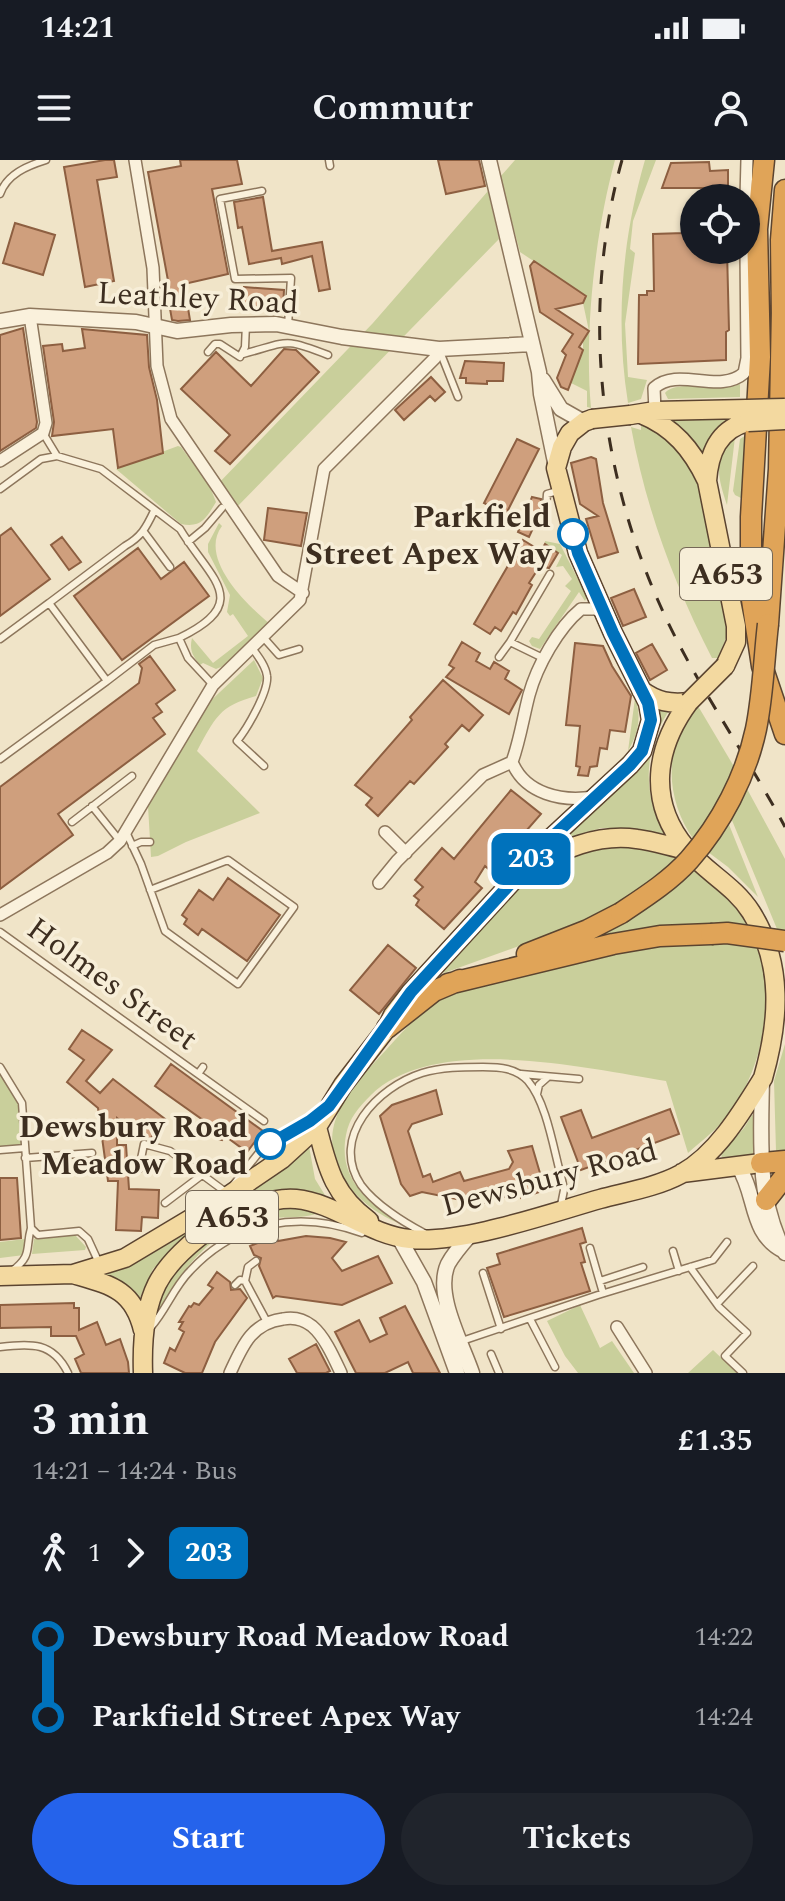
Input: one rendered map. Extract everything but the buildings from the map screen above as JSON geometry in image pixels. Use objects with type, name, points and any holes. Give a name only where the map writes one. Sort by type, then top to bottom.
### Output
[{"type":"highway","points":[[764,160],[757,229],[760,357],[752,489],[751,593],[762,666],[785,734]]},
{"type":"highway","points":[[785,190],[781,240],[785,397]]},
{"type":"highway","points":[[387,1028],[434,991],[448,984],[588,930],[621,913],[655,890],[688,861],[720,819],[744,770],[756,729],[777,511],[782,308]]},
{"type":"highway","points":[[448,984],[613,944],[660,936],[727,933],[785,941]]},
{"type":"highway","points":[[761,1163],[785,1161]]},
{"type":"highway","points":[[766,1200],[785,1176]]},
{"type":"main road","points":[[747,415],[785,408]]},
{"type":"main road","points":[[556,468],[570,433],[588,420],[641,413],[747,415],[785,420]]},
{"type":"main road","name":"A653","points":[[641,413],[668,427],[699,464],[707,481]]},
{"type":"main road","name":"Dewsbury Road","points":[[388,1234],[435,1238],[471,1234],[637,1189],[682,1173],[732,1126],[763,1078],[776,1007],[774,974],[768,948],[750,910],[735,891],[687,850],[667,817],[659,784],[664,746],[672,725],[689,702],[725,666],[736,642],[736,626],[707,481],[714,446],[747,415]]},
{"type":"main road","name":"A653","points":[[3,1276],[73,1274],[139,1251],[282,1159],[317,1127],[411,992],[546,842],[642,751],[651,720],[648,703],[578,553],[556,468]]},
{"type":"main road","points":[[641,690],[653,699],[672,704],[689,702]]},
{"type":"main road","name":"A653","points":[[522,871],[569,847],[592,840],[634,838],[687,850]]},
{"type":"main road","points":[[317,1127],[335,1186],[353,1208],[388,1234]]},
{"type":"main road","points":[[682,1173],[761,1163]]},
{"type":"main road","name":"A653","points":[[143,1373],[144,1336],[153,1295],[172,1264],[210,1230],[268,1201],[296,1199],[328,1208],[388,1234]]},
{"type":"main road","name":"A653","points":[[73,1274],[122,1292],[137,1311],[144,1336]]},
{"type":"street","points":[[135,160],[153,268],[157,366],[171,419],[216,486],[228,510],[278,576],[303,593]]},
{"type":"street","points":[[489,160],[539,372],[556,468]]},
{"type":"street","points":[[746,184],[747,160]]},
{"type":"street","points":[[641,413],[654,388],[664,381],[729,381],[744,373],[747,358],[746,264]]},
{"type":"street","points":[[0,461],[43,433],[46,423],[30,316]]},
{"type":"street","name":"Leathley Road","points":[[0,321],[30,316],[136,322],[177,331],[246,324],[288,326],[355,339],[439,349],[532,344]]},
{"type":"street","points":[[0,915],[107,853],[123,837],[213,685],[296,606],[303,593],[324,469],[435,358],[439,349]]},
{"type":"street","points":[[539,372],[557,404],[567,413],[588,420]]},
{"type":"street","points":[[596,796],[566,799],[542,794],[516,772],[512,762],[522,736],[530,692],[566,624],[581,609],[604,612]]},
{"type":"street","points":[[379,883],[483,775],[512,762]]},
{"type":"street","points":[[385,832],[406,853]]},
{"type":"street","points":[[763,1078],[761,1163],[766,1200],[784,1252]]},
{"type":"street","points":[[738,1166],[745,1177],[753,1213],[762,1232],[773,1246],[784,1252]]},
{"type":"street","points":[[388,1234],[420,1273],[472,1373]]},
{"type":"street","points":[[457,1373],[444,1281],[449,1264],[471,1234]]},
{"type":"street","points":[[230,1373],[246,1339],[267,1322],[285,1318],[305,1321],[321,1337],[341,1373]]},
{"type":"street","points":[[617,1327],[646,1373]]},
{"type":"lane","points":[[0,194],[13,176],[28,166],[46,160]]},
{"type":"lane","points":[[262,191],[220,199],[235,279],[291,278],[288,326]]},
{"type":"lane","points":[[243,354],[246,324]]},
{"type":"lane","points":[[208,352],[215,344],[220,344],[240,357],[279,342],[295,342],[328,355]]},
{"type":"lane","points":[[439,349],[458,397]]},
{"type":"lane","points":[[43,433],[57,456]]},
{"type":"lane","points":[[0,489],[41,459],[57,456],[101,469],[154,511],[173,522],[221,589],[220,609],[210,621],[179,638],[154,645],[0,759]]},
{"type":"lane","points":[[545,521],[547,494],[562,490]]},
{"type":"lane","points":[[188,542],[228,510]]},
{"type":"lane","points":[[0,639],[144,532],[154,511]]},
{"type":"lane","points":[[144,532],[170,567]]},
{"type":"lane","points":[[499,657],[550,574]]},
{"type":"lane","points":[[49,603],[107,681]]},
{"type":"lane","points":[[263,637],[279,655],[299,649]]},
{"type":"lane","points":[[179,638],[188,658],[213,685]]},
{"type":"lane","points":[[510,642],[545,659]]},
{"type":"lane","points":[[252,648],[265,668],[268,680],[247,729],[237,741],[264,766]]},
{"type":"lane","points":[[72,822],[132,776]]},
{"type":"lane","points":[[92,806],[132,846],[165,931],[238,984],[294,907],[228,860],[150,890]]},
{"type":"lane","points":[[132,846],[150,842]]},
{"type":"lane","name":"Holmes Street","points":[[0,932],[264,1121]]},
{"type":"lane","points":[[0,1067],[22,1103],[31,1228],[25,1260],[3,1276]]},
{"type":"lane","name":"Holmes Street","points":[[198,1074],[203,1067]]},
{"type":"lane","points":[[435,1238],[393,1213],[360,1183],[351,1155],[356,1128],[377,1100],[402,1081],[442,1068],[504,1068],[521,1074],[579,1079]]},
{"type":"lane","points":[[521,1074],[537,1094],[564,1190],[559,1210]]},
{"type":"lane","points":[[537,1094],[539,1085],[548,1077]]},
{"type":"lane","points":[[139,1169],[144,1144],[170,1151],[227,1196],[244,1168],[261,1150],[329,1106]]},
{"type":"lane","points":[[0,1150],[25,1148]]},
{"type":"lane","points":[[25,1158],[92,1153]]},
{"type":"lane","points":[[165,1203],[202,1175]]},
{"type":"lane","points":[[31,1228],[38,1235],[79,1231],[88,1239],[101,1266]]},
{"type":"lane","points":[[455,1344],[603,1293],[713,1260],[727,1242]]},
{"type":"lane","points":[[590,1248],[603,1293]]},
{"type":"lane","points":[[673,1251],[679,1271]]},
{"type":"lane","points":[[256,1261],[248,1267],[245,1281],[267,1322]]},
{"type":"lane","points":[[717,1304],[753,1266]]},
{"type":"lane","points":[[600,1281],[643,1267]]},
{"type":"lane","points":[[690,1267],[717,1304],[747,1333],[725,1356],[743,1373]]},
{"type":"lane","points":[[483,1273],[501,1329]]},
{"type":"lane","points":[[235,1285],[240,1280],[245,1281]]},
{"type":"lane","points":[[530,1319],[555,1367]]},
{"type":"lane","points":[[0,1347],[40,1346],[51,1350],[68,1373]]},
{"type":"lane","points":[[491,1354],[499,1373]]},
{"type":"green space","points":[[515,160],[615,160],[602,219],[593,283],[589,347],[591,408],[587,407],[587,391],[571,383],[589,331],[583,303],[586,296],[520,252],[500,177]]},
{"type":"green space","points":[[645,160],[656,160],[633,221],[630,249],[635,253],[625,324],[628,377],[647,380],[641,399],[628,403],[622,342],[623,281],[631,220]]},
{"type":"green space","points":[[488,191],[499,239],[233,511],[216,486],[373,323]]},
{"type":"green space","points":[[740,384],[740,397],[668,399],[665,393],[679,387]]},
{"type":"green space","points":[[730,415],[733,425],[704,458],[667,420]]},
{"type":"green space","points":[[641,424],[650,426],[676,446],[699,482],[727,622],[726,638],[718,658],[712,658],[698,630],[653,517],[631,427],[641,430]]},
{"type":"green space","points":[[746,435],[741,498],[733,491],[740,439]]},
{"type":"green space","points":[[735,437],[727,505],[719,469],[723,453]]},
{"type":"green space","points":[[178,446],[210,487],[216,502],[199,523],[181,524],[116,469]]},
{"type":"green space","points":[[219,523],[222,526],[216,539],[216,552],[228,580],[270,624],[226,665],[216,669],[203,663],[200,665],[192,653],[192,638],[213,663],[248,636],[233,614],[230,616],[227,612],[230,595],[208,552],[208,544]]},
{"type":"green space","points":[[545,541],[560,544],[587,597],[585,601],[579,592],[540,649],[529,641],[532,637],[539,639],[571,591],[565,586],[572,579],[563,566],[556,567],[562,555]]},
{"type":"green space","points":[[254,660],[263,678],[256,696],[234,704],[219,715],[197,751],[260,813],[151,857],[148,806],[203,708]]},
{"type":"green space","points":[[635,698],[638,725],[628,751]]},
{"type":"green space","points":[[652,705],[671,708],[655,738],[649,770],[652,802],[665,834],[601,828],[562,840],[629,772]]},
{"type":"green space","points":[[698,706],[736,770],[725,793],[694,840],[677,807],[672,772],[678,737]]},
{"type":"green space","points":[[746,787],[785,859],[785,931],[777,929],[731,818]]},
{"type":"green space","points":[[728,822],[758,897],[708,852]]},
{"type":"green space","points":[[600,846],[651,850],[680,858],[632,896],[583,923],[444,973],[440,966],[520,884],[541,867]]},
{"type":"green space","points":[[695,867],[724,893],[748,924],[686,925],[585,941]]},
{"type":"green space","points":[[689,942],[758,943],[766,987],[763,1033],[750,1076],[728,1115],[688,1153],[666,1081],[554,1063],[471,1060],[433,1065],[399,1076],[371,1095],[349,1123],[345,1150],[350,1176],[365,1197],[398,1223],[366,1204],[342,1177],[332,1144],[341,1107],[368,1070],[432,1005],[476,984],[583,956]]},
{"type":"green space","points":[[785,1044],[785,1151],[776,1151],[774,1081]]},
{"type":"green space","points":[[0,1067],[22,1103],[25,1148],[0,1150]]},
{"type":"green space","points":[[752,1115],[757,1116],[754,1154],[722,1159],[721,1153]]},
{"type":"green space","points":[[309,1146],[315,1179],[328,1200],[305,1197],[185,1238],[153,1269],[137,1304],[89,1275]]},
{"type":"green space","points":[[291,1206],[316,1214],[261,1219],[242,1224],[226,1233],[211,1243],[185,1270],[155,1317],[160,1293],[181,1262],[217,1234],[256,1213]]},
{"type":"green space","points":[[75,1235],[86,1247],[85,1250],[32,1254],[34,1239]]},
{"type":"green space","points":[[25,1239],[24,1255],[0,1258],[0,1242]]},
{"type":"green space","points":[[580,1305],[600,1348],[612,1341],[634,1373],[578,1373],[565,1356],[547,1321]]},
{"type":"green space","points":[[713,1350],[737,1373],[688,1373]]},
{"type":"railway","points":[[622,160],[609,215],[602,272],[600,329],[602,386],[622,498],[639,552],[673,634],[785,827]]},
{"type":"bus line","name":"203","points":[[270,1144],[329,1106],[411,992],[536,852],[642,751],[651,720],[648,703],[613,633],[578,553],[573,534]]},
{"type":"place","name":"Parkfield Street Apex Way","points":[[573,534]]},
{"type":"place","name":"Dewsbury Road Meadow Road","points":[[270,1144]]}]
